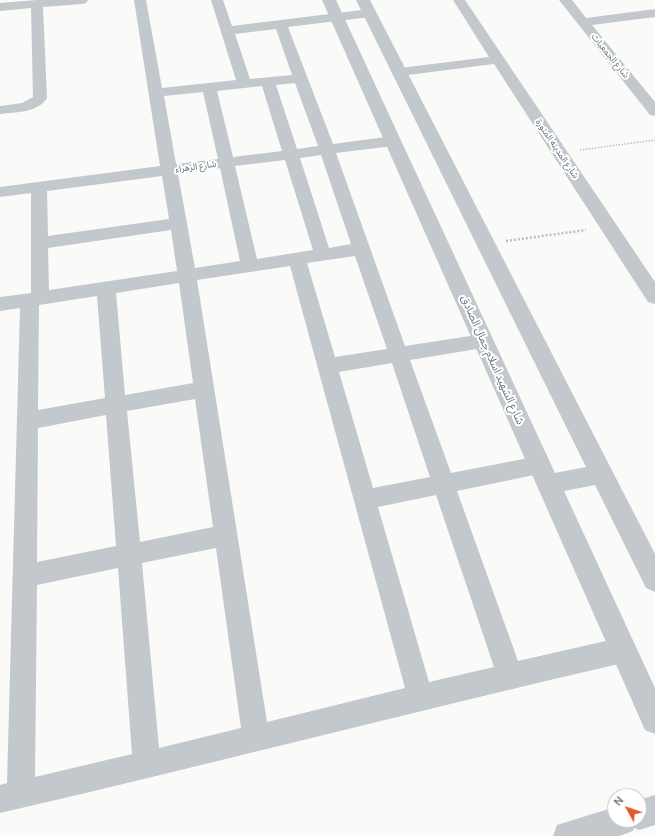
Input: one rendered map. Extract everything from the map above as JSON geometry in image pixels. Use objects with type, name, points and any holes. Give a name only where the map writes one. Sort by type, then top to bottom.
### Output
[{"type":"street","points":[[6,4],[37,5],[82,0]]},
{"type":"street","points":[[140,0],[187,276],[256,739]]},
{"type":"street","points":[[217,0],[244,83]]},
{"type":"street","name":"شارع المدينه المنورة","points":[[459,0],[497,60],[560,152],[655,297]]},
{"type":"street","name":"شارع الجمعيات","points":[[566,0],[655,112]]},
{"type":"street","points":[[0,110],[29,106],[34,104],[40,98],[37,5]]},
{"type":"street","points":[[228,31],[281,25],[333,9],[367,7],[655,580]]},
{"type":"street","name":"شارع الشهيد اسلام جمال الصادق","points":[[333,9],[655,720]]},
{"type":"street","points":[[583,22],[655,13]]},
{"type":"street","points":[[281,25],[362,249],[510,675]]},
{"type":"street","points":[[400,72],[497,60]]},
{"type":"street","points":[[155,93],[301,78]]},
{"type":"street","points":[[268,82],[323,255]]},
{"type":"street","points":[[209,87],[250,266]]},
{"type":"street","name":"شارع الزهراء","points":[[0,192],[393,141]]},
{"type":"street","points":[[39,187],[40,243],[27,421],[25,576],[11,796],[421,699],[510,675],[623,650]]},
{"type":"street","points":[[40,243],[178,223]]},
{"type":"street","points":[[0,304],[362,249]]},
{"type":"street","points":[[297,259],[421,699]]},
{"type":"street","points":[[106,288],[147,764]]},
{"type":"street","points":[[328,366],[483,341]]},
{"type":"street","points":[[27,421],[204,388]]},
{"type":"street","points":[[365,500],[443,484],[544,474],[602,474]]},
{"type":"street","points":[[25,576],[225,534]]},
{"type":"street","points":[[568,836],[607,824]]},
{"type":"path","points":[[560,152],[655,140]]},
{"type":"path","points":[[486,244],[608,227]]}]
